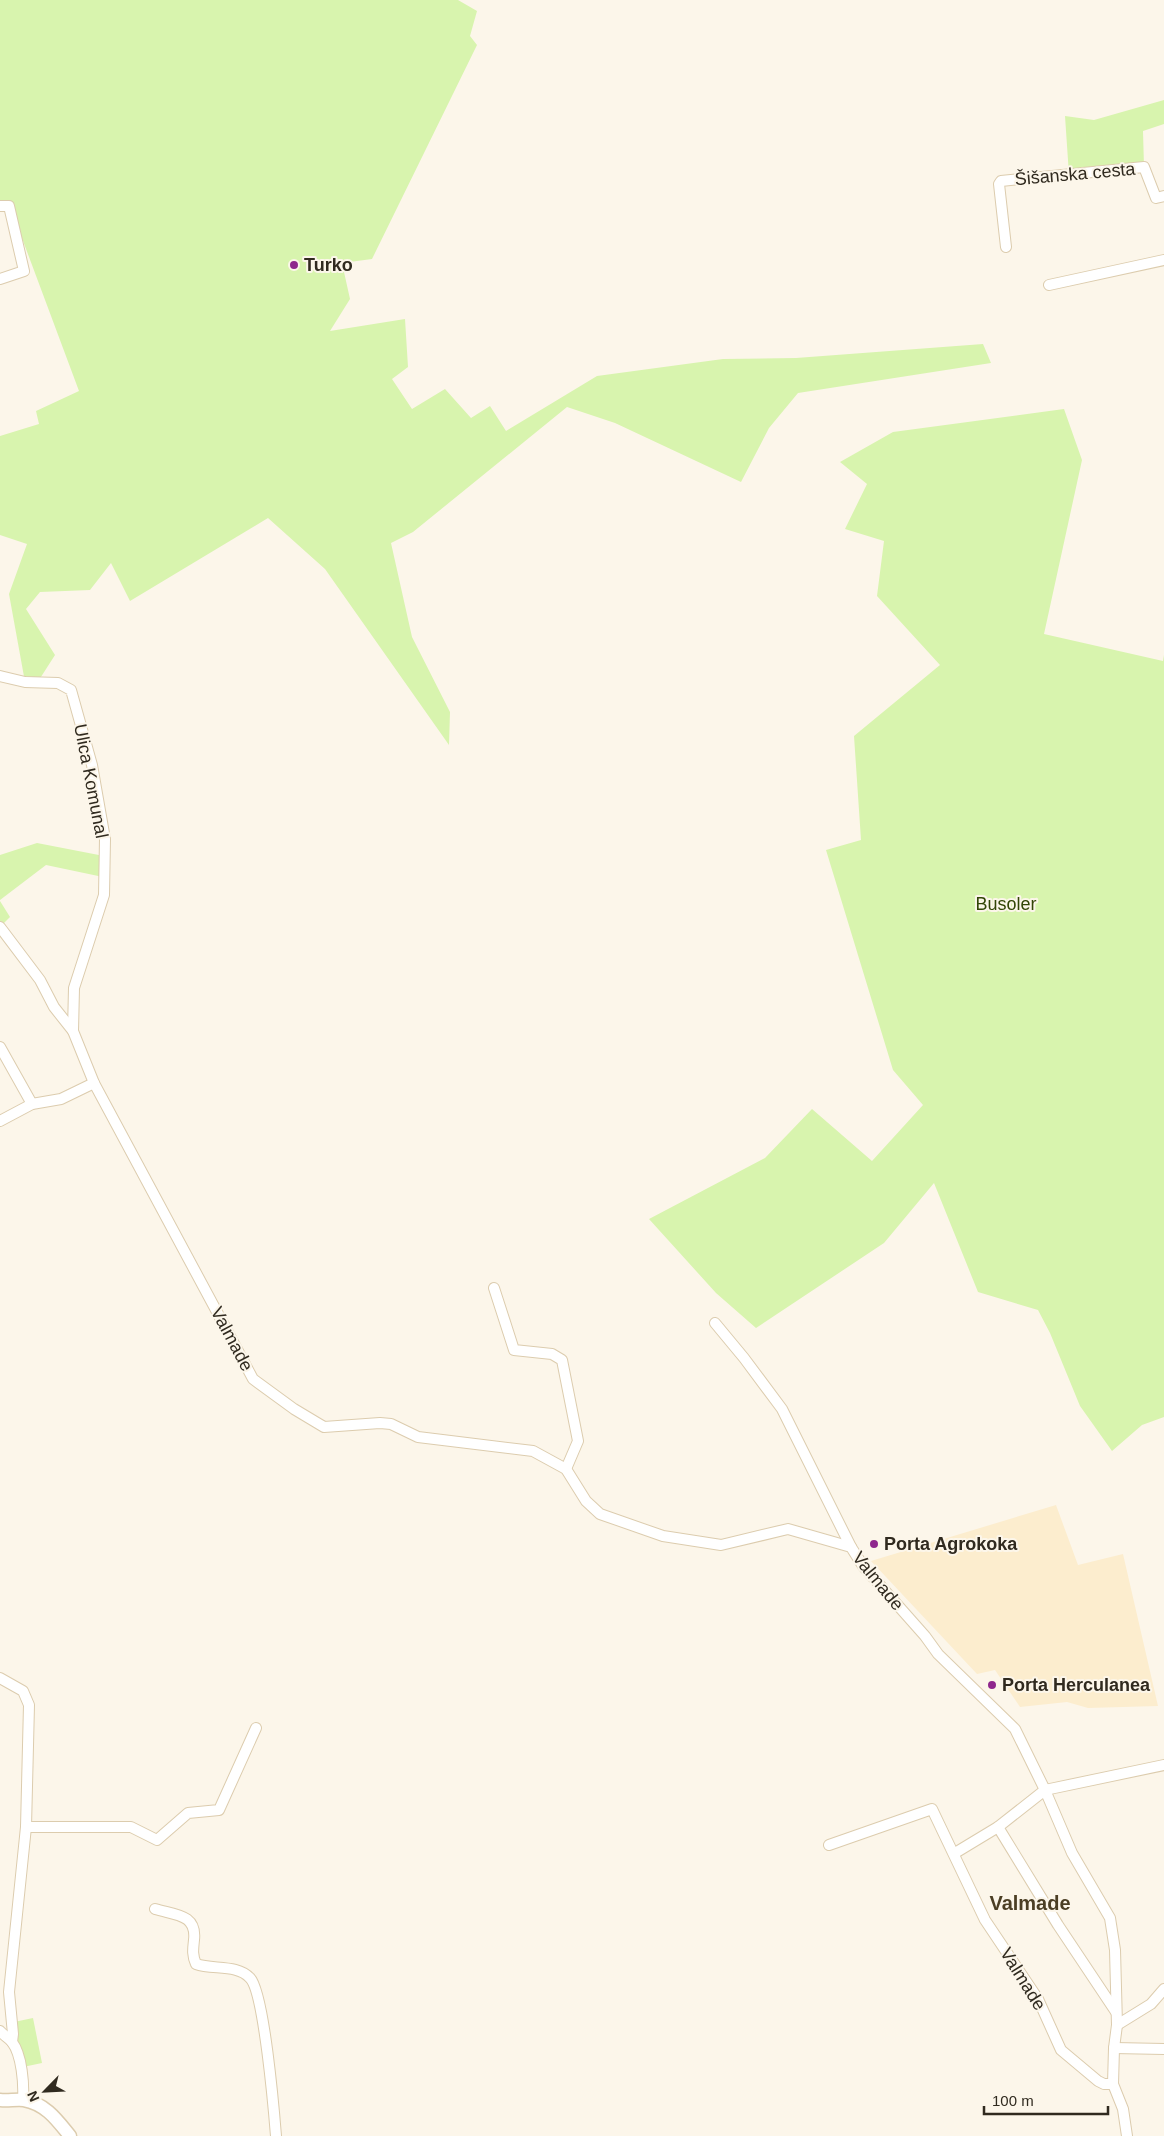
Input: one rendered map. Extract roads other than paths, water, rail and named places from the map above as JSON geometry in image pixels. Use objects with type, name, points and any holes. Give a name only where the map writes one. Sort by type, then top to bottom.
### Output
[{"type":"street","name":"Šišanska cesta","points":[[1006,247],[999,184],[1001,181],[1144,167],[1156,198],[1164,196]]},
{"type":"street","points":[[0,206],[10,206],[24,271],[0,279]]},
{"type":"street","points":[[1048,285],[1164,260]]},
{"type":"street","name":"Ulica Komunal","points":[[0,676],[25,682],[58,683],[71,690],[92,765],[105,839],[104,895],[74,988],[73,1032]]},
{"type":"street","name":"Ulica Komunal","points":[[0,927],[40,980],[54,1008],[73,1032],[94,1083]]},
{"type":"street","points":[[0,1047],[32,1104]]},
{"type":"street","points":[[0,1121],[32,1104],[61,1099],[94,1083]]},
{"type":"street","name":"Valmade","points":[[94,1083],[253,1379],[324,1427],[391,1424],[418,1437],[533,1452],[566,1469],[586,1501],[600,1514],[663,1536],[721,1545],[788,1529],[851,1547],[863,1566],[925,1636],[938,1654],[1015,1729],[1045,1790],[1072,1853],[1110,1918],[1115,1950],[1117,2025],[1113,2084],[1123,2109],[1128,2136]]},
{"type":"street","points":[[494,1288],[514,1350],[552,1354],[562,1360],[578,1441],[566,1469]]},
{"type":"street","points":[[715,1323],[782,1409],[851,1547]]},
{"type":"street","points":[[0,1678],[23,1692],[29,1705],[26,1827],[9,1992],[12,2042],[24,2085],[22,2100]]},
{"type":"street","points":[[26,1827],[131,1827],[157,1840],[188,1813],[219,1810],[256,1728]]},
{"type":"street","points":[[954,1854],[998,1827],[1045,1790],[1164,1765]]},
{"type":"street","name":"Valmade","points":[[829,1845],[932,1809],[985,1920],[1038,1999],[1062,2050],[1098,2081],[1104,2084],[1113,2084]]},
{"type":"street","name":"Valmade","points":[[998,1827],[1058,1925],[1116,2012]]},
{"type":"street","points":[[155,1909],[186,1918],[192,1922],[195,1930],[192,1954],[196,1964],[206,1968],[239,1971],[251,1979],[259,2001],[276,2136]]},
{"type":"street","points":[[1117,2025],[1151,2004],[1164,1989]]},
{"type":"street","points":[[0,2031],[12,2042]]},
{"type":"street","points":[[1114,2048],[1164,2049]]},
{"type":"street","points":[[0,2100],[22,2100],[39,2105],[54,2115],[70,2136]]},
{"type":"place","name":"Turko","points":[[294,265]]},
{"type":"place","name":"Porta Agrokoka","points":[[874,1544]]},
{"type":"place","name":"Porta Herculanea","points":[[992,1685]]},
{"type":"district","name":"Valmade","points":[[1030,1903]]},
{"type":"park label","name":"Busoler","points":[[1006,904]]}]
